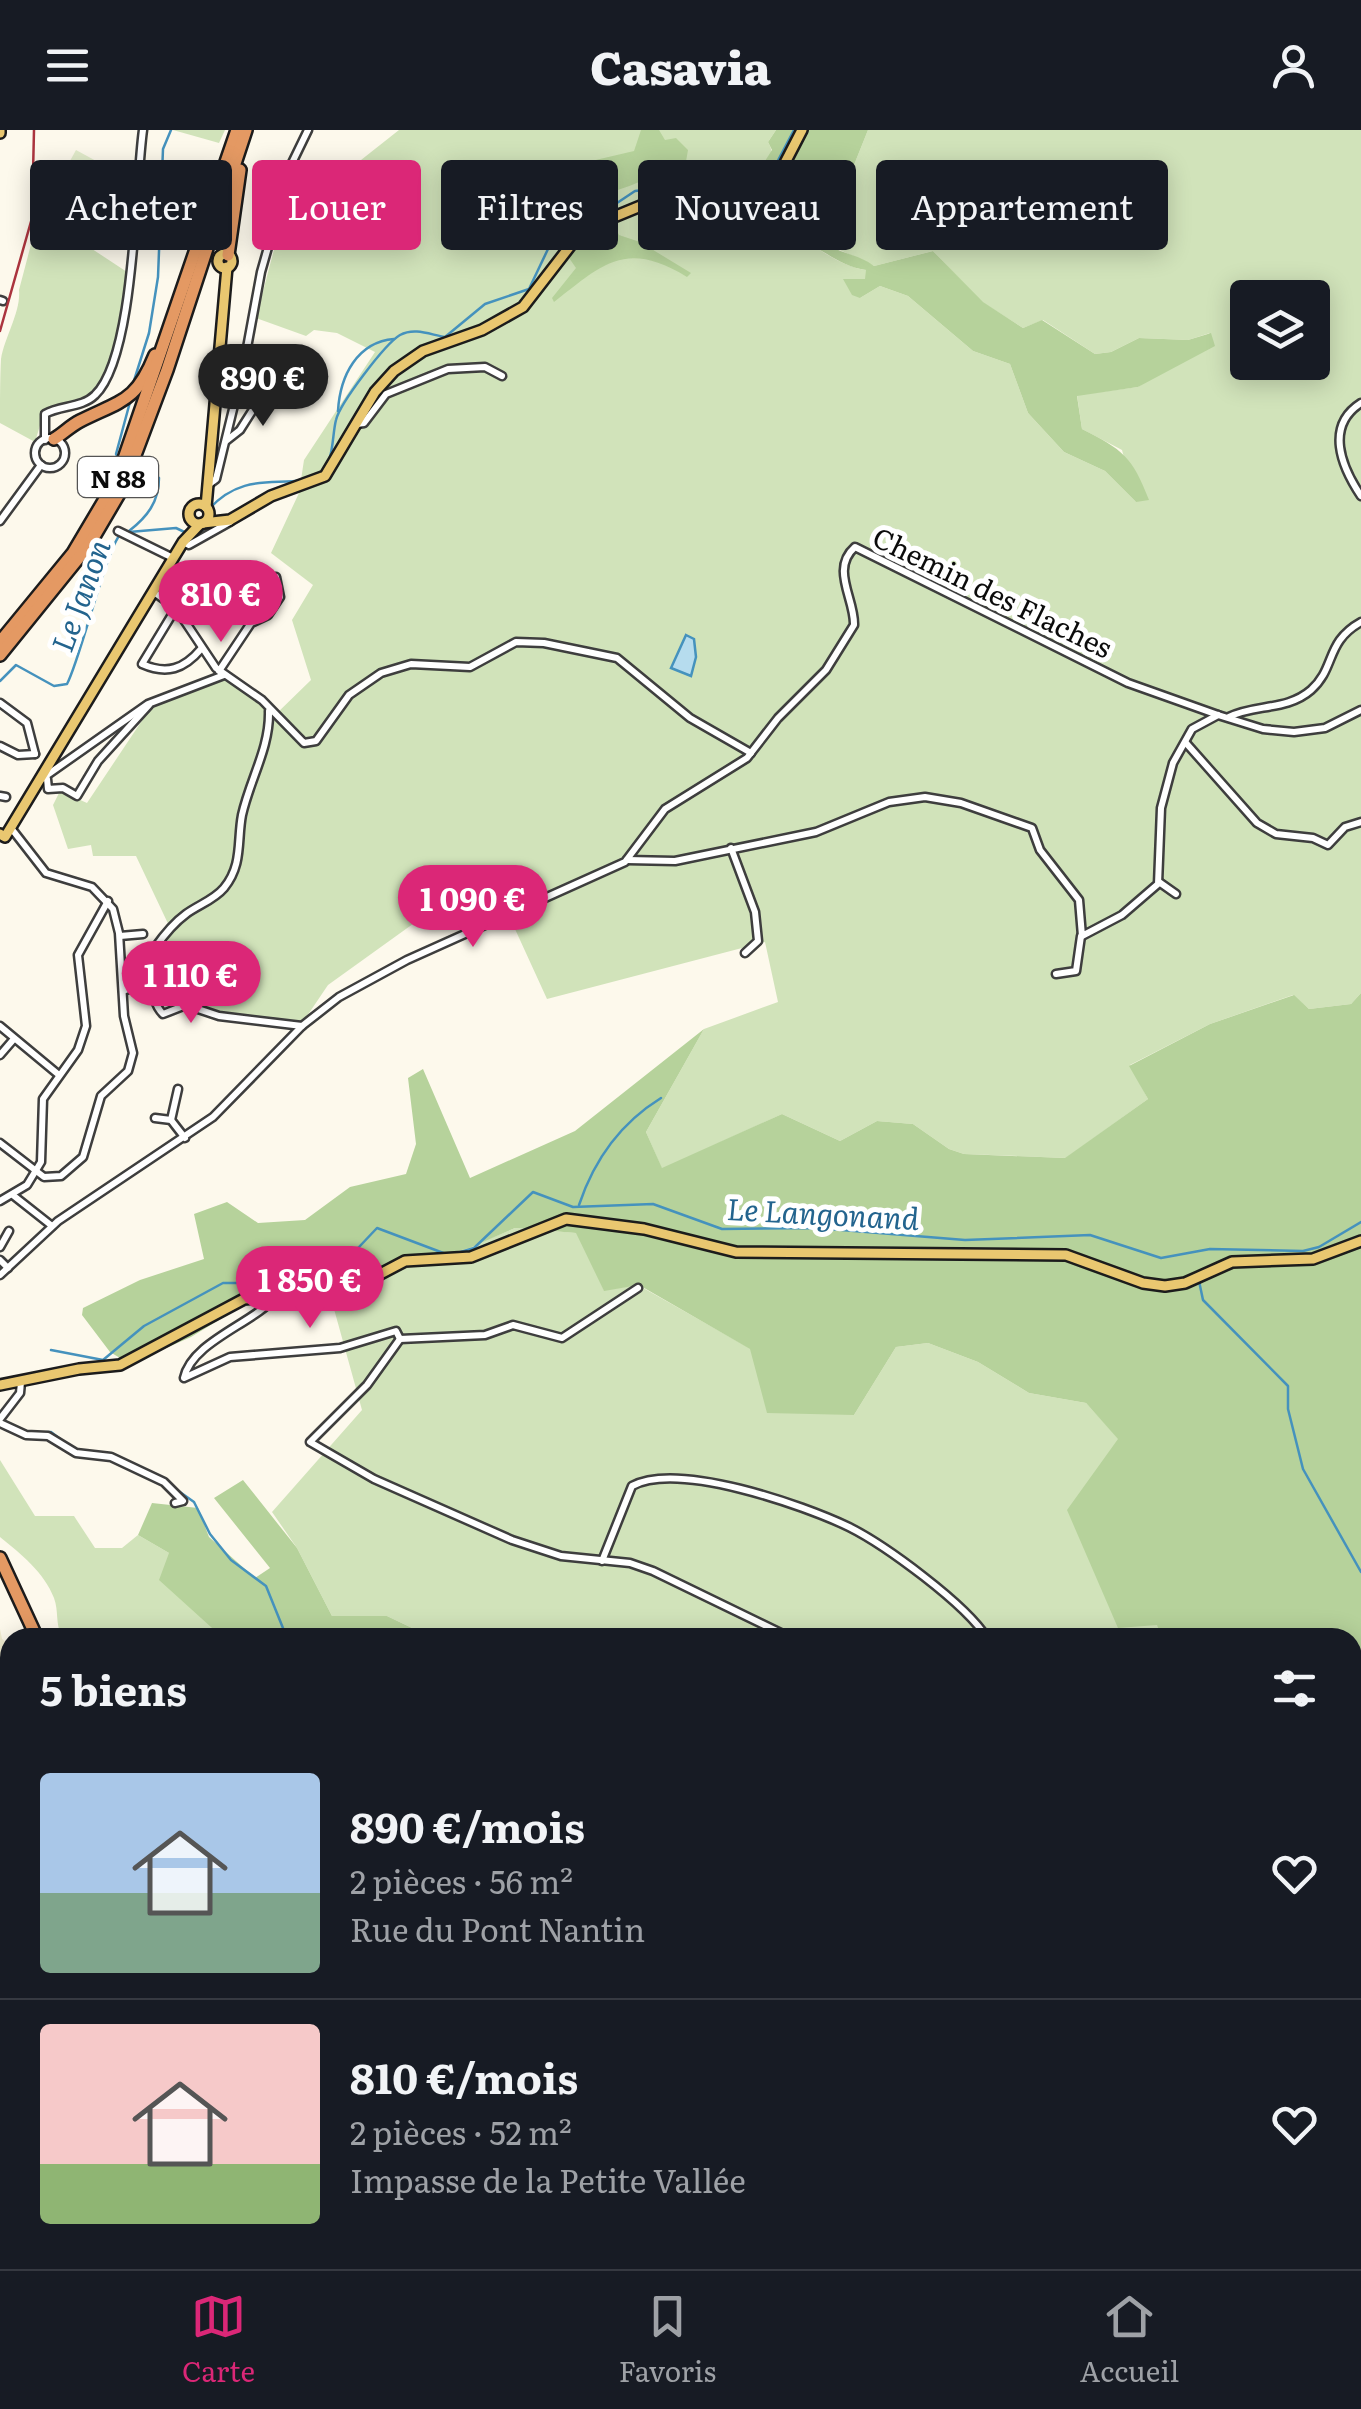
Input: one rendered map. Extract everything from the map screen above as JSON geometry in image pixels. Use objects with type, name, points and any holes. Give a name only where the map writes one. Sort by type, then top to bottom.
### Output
[{"type":"highway","points":[[226,263],[242,133]]},
{"type":"highway","name":"N 88","points":[[0,642],[73,553],[105,502],[242,133]]},
{"type":"highway","name":"N 88","points":[[0,656],[89,545],[123,488],[168,370],[242,133]]},
{"type":"highway","points":[[49,439],[136,392],[182,298]]},
{"type":"highway","points":[[0,1558],[29,1628]]},
{"type":"highway","points":[[0,1572],[28,1628]]},
{"type":"main road","points":[[204,517],[226,517],[248,510],[326,476],[375,392],[406,362],[498,323],[522,308],[574,240],[592,226],[660,198],[742,202],[762,197],[790,158],[802,130]]},
{"type":"main road","points":[[4,836],[43,779],[186,536],[204,517],[226,263]]},
{"type":"main road","points":[[0,1385],[79,1368],[120,1366],[229,1305],[276,1294],[348,1291],[413,1258],[450,1261],[471,1257],[566,1219],[644,1228],[736,1252],[1066,1255],[1155,1286],[1186,1283],[1243,1260],[1313,1259],[1361,1242]]},
{"type":"street","points":[[49,439],[45,414],[84,402],[100,390],[121,333],[143,130]]},
{"type":"street","points":[[208,484],[215,482],[260,272],[292,163],[308,130]]},
{"type":"street","points":[[357,424],[364,423],[386,394],[448,369],[485,367],[502,376]]},
{"type":"street","points":[[225,441],[240,430],[274,376]]},
{"type":"street","points":[[1361,403],[1344,417],[1338,434],[1348,474],[1361,496]]},
{"type":"street","points":[[41,465],[54,468],[64,458],[62,446],[49,439]]},
{"type":"street","points":[[41,465],[35,452],[49,439]]},
{"type":"street","points":[[0,520],[41,465]]},
{"type":"street","points":[[186,536],[189,545],[248,510]]},
{"type":"street","points":[[122,533],[173,558]]},
{"type":"street","name":"Chemin des Flaches","points":[[628,860],[665,808],[751,753],[778,718],[826,670],[855,619],[844,573],[849,552],[860,546],[1086,663],[1218,715],[1283,732],[1308,732],[1361,710]]},
{"type":"street","points":[[148,704],[94,767],[78,796],[64,788],[48,790],[43,779],[148,704],[222,673],[252,622],[270,614],[280,597],[276,576]]},
{"type":"street","points":[[154,592],[176,608],[201,649],[222,673],[262,700],[294,737],[313,743],[349,696],[381,673],[411,664],[470,667],[516,642],[544,643],[617,658],[690,718],[751,753]]},
{"type":"street","points":[[176,608],[140,667],[169,671],[190,662],[201,649]]},
{"type":"street","points":[[1228,718],[1279,706],[1311,690],[1335,642],[1361,622]]},
{"type":"street","points":[[0,704],[27,723],[35,754]]},
{"type":"street","points":[[124,990],[132,988],[148,960],[182,917],[217,895],[228,882],[240,854],[242,816],[268,738],[269,711]]},
{"type":"street","points":[[1081,936],[1122,915],[1159,882],[1161,808],[1173,763],[1192,729],[1218,715]]},
{"type":"street","points":[[1186,744],[1229,797],[1270,832],[1315,838],[1328,845],[1345,827],[1361,822]]},
{"type":"street","points":[[0,746],[18,755],[35,754],[49,763]]},
{"type":"street","points":[[0,1275],[52,1226],[185,1138],[237,1096],[302,1026],[339,997],[628,860],[665,862],[830,828],[897,800],[951,800],[1032,828],[1044,856],[1079,900],[1081,936],[1076,971],[1056,974]]},
{"type":"street","points":[[0,1143],[36,1172],[56,1178],[78,1163],[101,1096],[128,1071],[133,1053],[124,1016],[120,936],[108,901],[92,887],[46,873],[4,836]]},
{"type":"street","points":[[731,848],[756,920],[758,941],[744,953]]},
{"type":"street","points":[[1159,882],[1176,894]]},
{"type":"street","points":[[0,1201],[14,1196],[36,1172],[43,1149],[42,1102],[78,1050],[86,1026],[80,948],[108,901]]},
{"type":"street","points":[[120,936],[142,934]]},
{"type":"street","points":[[148,960],[154,972],[154,1001],[162,1014],[186,1005],[219,1016],[302,1026]]},
{"type":"street","points":[[0,1026],[60,1075]]},
{"type":"street","points":[[0,1055],[13,1040]]},
{"type":"street","points":[[178,1089],[172,1120],[185,1138]]},
{"type":"street","points":[[156,1118],[172,1120]]},
{"type":"street","points":[[14,1196],[52,1226]]},
{"type":"street","points":[[0,1248],[10,1231]]},
{"type":"street","points":[[0,1260],[8,1268]]},
{"type":"street","points":[[400,1339],[485,1335],[513,1324],[562,1338],[638,1288]]},
{"type":"street","points":[[276,1294],[275,1300],[222,1333],[191,1363],[184,1378],[230,1357],[340,1348],[396,1331],[400,1339]]},
{"type":"street","points":[[400,1339],[367,1385],[310,1442],[374,1479],[512,1540],[561,1556],[653,1571],[770,1628]]},
{"type":"street","points":[[20,1382],[20,1393],[0,1421],[26,1435],[48,1436],[76,1453],[111,1456],[170,1486],[183,1501],[175,1502]]},
{"type":"street","points":[[602,1561],[632,1486],[708,1479],[853,1529],[961,1604],[979,1628]]},
{"type":"green space","points":[[173,130],[225,130],[219,143]]},
{"type":"green space","points":[[399,130],[776,130],[768,142],[772,160],[638,160],[638,250],[820,250],[866,270],[869,274],[860,298],[880,286],[908,296],[973,351],[1010,364],[1028,413],[1064,452],[1105,471],[1136,502],[1122,450],[1082,429],[1077,395],[1138,387],[1210,333],[1188,340],[1139,338],[1111,352],[1095,354],[1043,320],[1023,328],[982,302],[933,251],[874,266],[840,250],[856,250],[856,160],[868,130],[1361,130],[1361,993],[1351,1004],[1309,1009],[1293,995],[1210,1024],[1130,1065],[1148,1099],[1066,1158],[964,1154],[949,1149],[913,1124],[877,1121],[840,1141],[782,1114],[662,1169],[646,1132],[704,1029],[778,1002],[765,942],[547,999],[488,870],[328,985],[303,1022],[219,1015],[197,1006],[213,987],[165,945],[172,932],[136,856],[93,856],[91,845],[68,849],[53,805],[60,791],[87,803],[151,707],[223,679],[262,703],[273,717],[311,680],[292,620],[313,585],[271,553],[299,493],[304,460],[375,352],[337,333],[314,330],[306,336],[256,318],[274,250],[421,250],[421,160],[361,160]]},
{"type":"green space","points":[[641,130],[659,130],[665,140],[676,138],[688,150],[686,160],[638,160],[638,182],[618,190],[618,160],[596,160],[634,151]]},
{"type":"green space","points":[[776,130],[868,130],[856,160],[766,160],[772,150],[768,142]]},
{"type":"green space","points":[[76,150],[94,160],[71,160]]},
{"type":"green space","points":[[618,233],[638,241],[638,250],[653,250],[691,273],[687,277],[647,260],[615,261],[554,302],[552,298],[576,268],[567,255],[572,250],[618,250]]},
{"type":"green space","points":[[30,248],[94,250],[127,272],[117,339],[98,388],[78,402],[44,412],[35,442],[0,423],[1,359],[18,307]]},
{"type":"green space","points":[[820,250],[840,250],[874,266],[933,251],[983,302],[1023,328],[1042,320],[1095,354],[1111,352],[1139,338],[1188,340],[1211,333],[1215,346],[1138,387],[1077,396],[1082,429],[1124,456],[1149,500],[1136,502],[1105,471],[1064,452],[1028,413],[1010,364],[973,351],[908,296],[880,286],[860,298],[852,295],[843,279],[865,279],[866,270],[844,264]]},
{"type":"green space","points":[[1361,993],[1361,1628],[1118,1628],[1067,1510],[1118,1439],[1086,1403],[1029,1393],[978,1362],[928,1343],[896,1347],[854,1415],[767,1413],[750,1349],[639,1285],[604,1291],[576,1233],[515,1228],[469,1248],[372,1273],[319,1295],[257,1297],[191,1337],[130,1364],[110,1352],[82,1315],[83,1308],[140,1280],[204,1259],[194,1214],[227,1202],[258,1223],[305,1220],[350,1187],[406,1174],[416,1144],[408,1078],[423,1069],[470,1178],[575,1131],[704,1029],[646,1132],[662,1168],[782,1114],[840,1141],[877,1121],[913,1124],[949,1149],[964,1154],[1065,1158],[1148,1099],[1129,1066],[1210,1024],[1294,995],[1309,1009],[1351,1004]]},
{"type":"green space","points":[[515,1228],[577,1233],[604,1290],[638,1285],[751,1349],[854,1415],[896,1347],[928,1343],[978,1362],[1029,1393],[1086,1403],[1118,1438],[1160,1628],[412,1628],[387,1616],[332,1616],[297,1548],[272,1512],[362,1410],[329,1291]]},
{"type":"green space","points":[[0,1460],[35,1516],[74,1516],[95,1548],[122,1548],[138,1535],[169,1553],[216,1628],[58,1628],[54,1598],[44,1580],[0,1537]]},
{"type":"green space","points":[[243,1480],[297,1548],[332,1616],[387,1616],[412,1628],[212,1628],[159,1580],[169,1553],[138,1535],[152,1503],[198,1508],[209,1537],[255,1578],[270,1568],[214,1498]]},
{"type":"water","points":[[686,635],[694,639],[696,657],[691,676],[671,668]]},
{"type":"waterway","name":"Le Janon","points":[[132,387],[149,333],[158,277],[163,149],[171,130]]},
{"type":"waterway","points":[[778,160],[794,130]]},
{"type":"waterway","points":[[209,518],[209,509],[240,487],[298,481],[322,471],[329,461],[336,420],[346,401],[393,341],[400,335],[417,332],[445,337],[485,304],[529,289],[548,249],[638,191]]},
{"type":"waterway","points":[[338,411],[342,385],[353,363],[370,347],[394,339]]},
{"type":"waterway","name":"Le Janon","points":[[119,460],[116,454],[130,402]]},
{"type":"waterway","name":"Le Janon","points":[[129,531],[151,508],[158,487],[159,478],[137,468]]},
{"type":"waterway","points":[[129,532],[176,528],[195,537],[208,525]]},
{"type":"waterway","name":"Le Janon","points":[[0,681],[16,665],[54,686],[67,684],[109,558],[121,534]]},
{"type":"waterway","points":[[579,1205],[610,1144],[633,1119],[661,1098]]},
{"type":"waterway","name":"Le Langonand","points":[[454,1254],[474,1248],[533,1192],[573,1207],[653,1204],[722,1229],[817,1228],[965,1240],[1090,1235],[1161,1258],[1210,1249],[1303,1251],[1319,1247],[1361,1222]]},
{"type":"waterway","name":"Le Langonand","points":[[51,1350],[103,1360],[144,1326],[223,1283],[315,1283],[341,1266],[377,1228],[446,1254]]},
{"type":"waterway","points":[[1199,1281],[1203,1300],[1288,1386],[1288,1409],[1303,1469],[1361,1572]]},
{"type":"waterway","points":[[3,1420],[29,1433],[51,1432],[68,1445]]},
{"type":"waterway","points":[[87,1451],[105,1453]]},
{"type":"waterway","points":[[170,1485],[194,1502],[210,1534],[231,1560],[266,1586],[283,1628]]},
{"type":"railway","points":[[0,331],[32,218],[34,130]]}]
